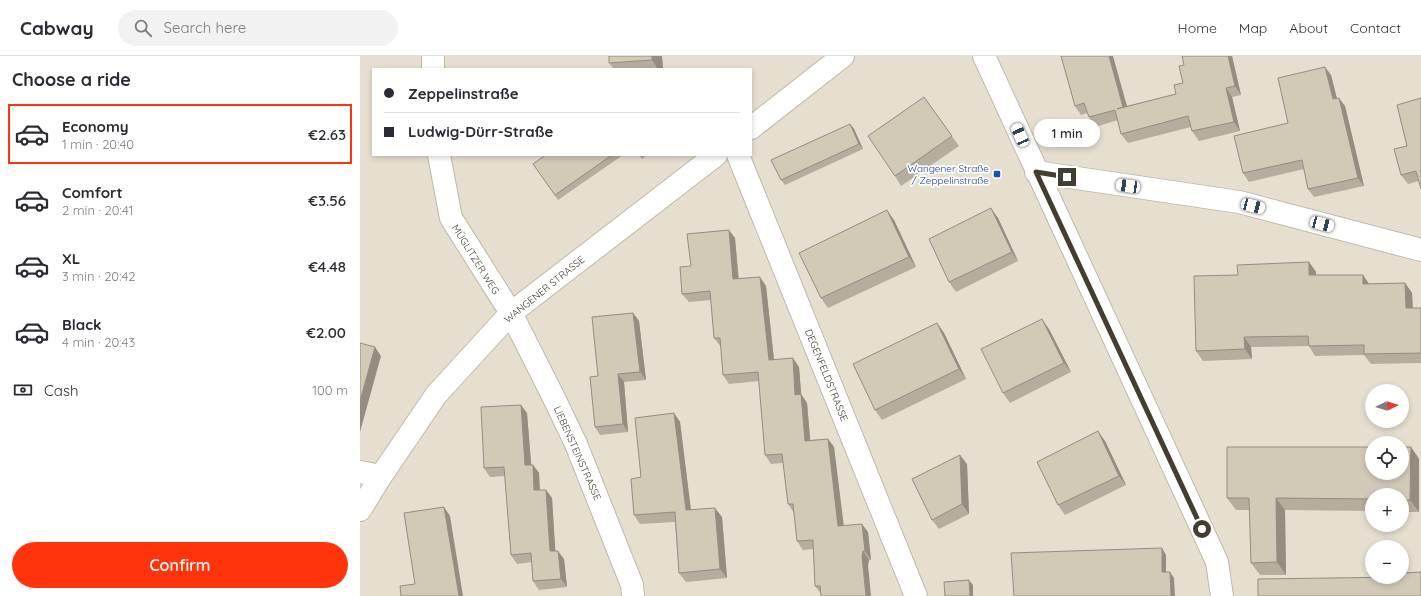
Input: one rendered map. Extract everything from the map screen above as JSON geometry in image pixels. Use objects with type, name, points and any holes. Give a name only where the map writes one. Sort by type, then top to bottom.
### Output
[{"type":"street","points":[[433,56],[433,68]]},
{"type":"street","points":[[752,127],[843,56]]},
{"type":"street","points":[[984,56],[1036,172],[1217,562],[1222,596]]},
{"type":"street","name":"MÜGLITZER WEG","points":[[439,156],[451,218],[511,313]]},
{"type":"street","name":"WANGENER STRASSE","points":[[360,510],[370,474],[436,395],[511,313],[715,156]]},
{"type":"street","name":"DEGENFELDSTRASSE","points":[[738,156],[916,596]]},
{"type":"street","points":[[1036,172],[1239,202],[1421,250]]},
{"type":"street","name":"LIEBENSTEINSTRASSE","points":[[511,313],[576,444],[632,585],[632,596]]},
{"type":"shaded area","points":[[360,56],[1421,56],[1421,596],[360,596]]},
{"type":"building","points":[[609,56],[652,56],[652,60],[609,63]]},
{"type":"building","points":[[1061,56],[1109,56],[1123,107],[1117,109],[1176,94],[1174,85],[1183,83],[1179,66],[1184,65],[1182,56],[1228,56],[1235,86],[1226,88],[1234,122],[1192,131],[1188,116],[1121,134],[1115,110],[1089,117],[1084,103],[1075,106]]},
{"type":"building","points":[[1325,67],[1333,99],[1339,98],[1358,178],[1308,189],[1302,160],[1243,173],[1234,136],[1288,123],[1278,78]]},
{"type":"building","points":[[924,97],[952,136],[895,176],[868,136]]},
{"type":"building","points":[[1421,98],[1421,189],[1416,171],[1401,175],[1394,149],[1407,146],[1397,105]]},
{"type":"building","points":[[850,124],[859,144],[781,180],[771,160]]},
{"type":"building","points":[[544,156],[611,156],[555,195],[533,164]]},
{"type":"building","points":[[991,208],[1012,252],[949,282],[929,239]]},
{"type":"building","points":[[887,210],[909,257],[821,298],[799,253]]},
{"type":"building","points":[[729,230],[733,279],[760,277],[769,360],[793,358],[795,395],[801,394],[805,441],[828,439],[838,526],[862,524],[865,551],[863,551],[862,556],[866,596],[821,596],[820,586],[815,586],[813,540],[797,541],[793,504],[788,504],[782,454],[765,455],[758,372],[723,375],[720,338],[714,338],[710,291],[682,294],[680,267],[691,266],[687,234]]},
{"type":"building","points":[[1309,262],[1309,275],[1363,275],[1363,284],[1405,283],[1406,308],[1421,308],[1421,353],[1364,354],[1364,345],[1309,346],[1308,336],[1244,337],[1245,349],[1196,351],[1194,276],[1238,275],[1237,265]]},
{"type":"building","points":[[633,313],[640,372],[618,374],[623,424],[595,427],[590,377],[598,376],[592,317]]},
{"type":"building","points":[[1042,319],[1064,363],[1003,393],[981,349]]},
{"type":"building","points":[[937,323],[959,369],[875,410],[853,364]]},
{"type":"building","points":[[360,343],[375,347],[360,401]]},
{"type":"building","points":[[521,405],[525,465],[533,465],[534,490],[546,490],[550,551],[558,551],[561,579],[533,581],[531,553],[511,555],[504,467],[484,468],[481,407]]},
{"type":"building","points":[[674,413],[686,510],[715,508],[720,569],[679,573],[675,512],[634,515],[631,479],[641,477],[635,418]]},
{"type":"building","points":[[1098,431],[1119,476],[1058,505],[1037,462]]},
{"type":"building","points":[[1227,447],[1365,447],[1365,480],[1409,480],[1409,447],[1411,447],[1410,500],[1409,488],[1365,488],[1365,499],[1276,498],[1277,562],[1251,563],[1249,498],[1227,498]]},
{"type":"building","points":[[960,455],[962,504],[932,520],[912,479]]},
{"type":"building","points":[[444,507],[459,596],[401,596],[400,586],[415,584],[404,513]]},
{"type":"building","points":[[1162,548],[1162,572],[1170,572],[1171,596],[1014,596],[1011,553]]},
{"type":"building","points":[[1421,572],[1421,596],[1258,596],[1258,579],[1365,578],[1365,584],[1409,584],[1409,573]]},
{"type":"building","points":[[969,580],[970,596],[945,596],[944,582]]},
{"type":"place","name":"Wangener Straße / Zeppelinstraße","points":[[997,174]]},
{"type":"route","points":[[1067,177],[1036,172],[1202,529]]}]
